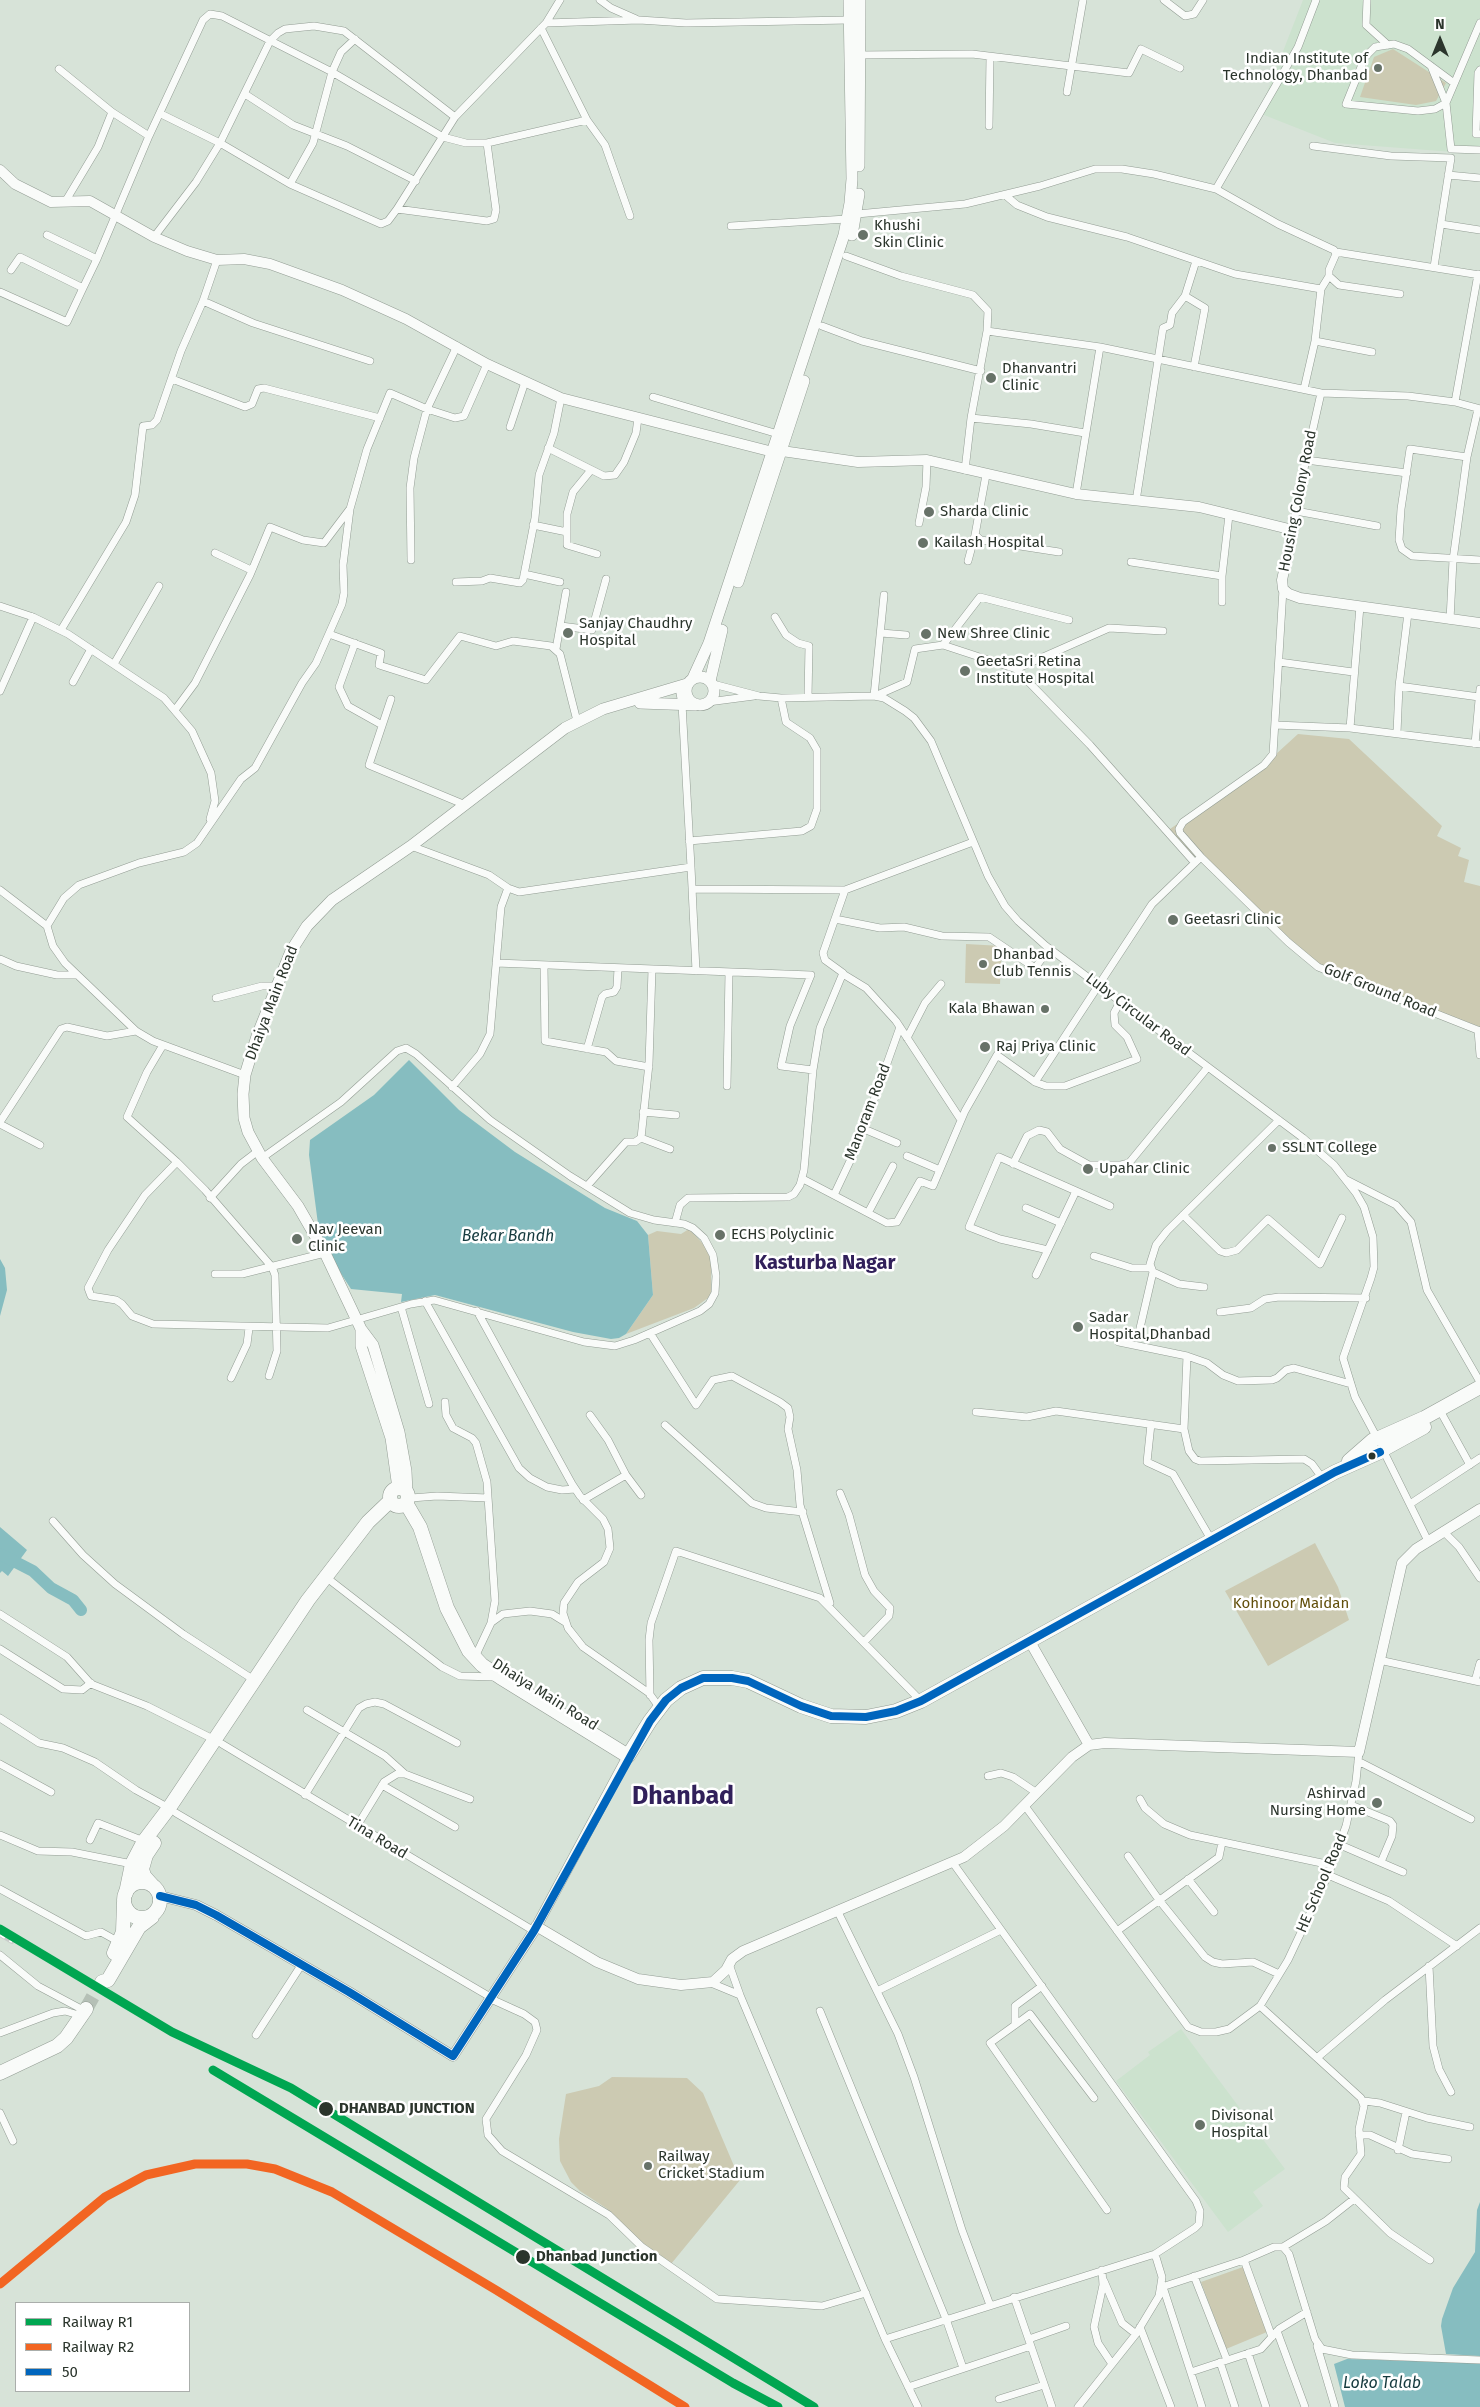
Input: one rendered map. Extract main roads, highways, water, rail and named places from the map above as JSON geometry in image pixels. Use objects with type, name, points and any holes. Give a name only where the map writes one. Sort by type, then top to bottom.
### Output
[{"type":"highway","points":[[631,1752],[659,1707],[672,1694],[692,1682],[717,1677],[748,1681],[801,1706],[831,1716],[882,1715],[920,1701],[1329,1476],[1379,1444],[1480,1388]]},
{"type":"highway","points":[[1379,1444],[1443,1416],[1480,1397]]},
{"type":"highway","points":[[172,1810],[144,1841],[132,1864],[125,1897],[123,1932],[102,1976],[101,1983],[108,1980],[139,1927],[155,1913],[160,1905],[156,1890],[143,1873],[144,1859],[172,1810],[331,1581],[378,1521],[402,1498]]},
{"type":"highway","points":[[218,1742],[254,1680],[325,1578],[368,1522],[402,1498]]},
{"type":"highway","name":"Dhaiya Main Road","points":[[402,1498],[420,1527],[458,1634],[500,1677],[631,1752]]},
{"type":"highway","name":"Dhaiya Main Road","points":[[477,1654],[631,1752]]},
{"type":"highway","points":[[155,1913],[147,1918],[134,1916],[127,1910],[125,1897],[135,1884],[144,1882],[156,1890]]},
{"type":"highway","points":[[0,2073],[57,2046],[66,2038],[84,2012]]},
{"type":"highway","points":[[0,2065],[56,2040],[66,2038]]},
{"type":"main road","points":[[849,0],[849,20],[855,54]]},
{"type":"main road","points":[[852,216],[778,434],[777,451],[718,643],[711,683],[714,692],[704,703],[696,704],[688,698],[686,684],[710,643],[777,451],[822,326],[846,256],[852,216],[855,54],[860,0]]},
{"type":"main road","points":[[686,684],[702,677],[711,683]]},
{"type":"main road","name":"Dhaiya Main Road","points":[[402,1498],[391,1438],[361,1346],[359,1324],[325,1253],[298,1206],[260,1154],[248,1132],[244,1118],[243,1094],[245,1075],[257,1036],[298,938],[319,912],[367,875],[411,846],[547,740],[577,721],[603,709],[686,684]]},
{"type":"main road","points":[[630,702],[704,703]]},
{"type":"water","name":"Bekar Bandh","points":[[409,1060],[459,1110],[515,1152],[605,1208],[637,1221],[648,1235],[653,1295],[626,1334],[619,1338],[611,1339],[573,1332],[435,1295],[401,1302],[402,1294],[351,1289],[325,1249],[314,1225],[318,1224],[309,1155],[310,1140],[374,1095]]},
{"type":"water","points":[[0,1259],[5,1268],[7,1290],[0,1316]]},
{"type":"water","points":[[0,1527],[27,1550],[8,1576],[2,1571],[0,1573]]},
{"type":"water","points":[[1480,2202],[1480,2356],[1446,2354],[1441,2326],[1442,2319],[1453,2288],[1475,2252],[1477,2210]]},
{"type":"water","name":"Loko Talab","points":[[1347,2359],[1480,2363],[1480,2407],[1345,2407],[1334,2364]]},
{"type":"waterway","points":[[0,1554],[33,1571],[51,1588],[73,1600],[81,1610]]},
{"type":"tunnel","points":[[86,2009],[100,1984]]},
{"type":"railway","points":[[0,1935],[12,1942]]},
{"type":"railway","points":[[172,2032],[291,2088],[814,2407]]},
{"type":"railway","points":[[0,2284],[105,2197],[146,2175],[195,2164],[247,2164],[275,2169],[332,2192],[496,2290],[685,2407]]},
{"type":"rail line","name":"R1","points":[[0,1929],[172,2032],[291,2088],[814,2407]]},
{"type":"rail line","name":"R1","points":[[213,2070],[733,2383],[778,2407]]},
{"type":"rail line","name":"R2","points":[[0,2284],[105,2197],[146,2175],[195,2164],[247,2164],[275,2169],[332,2192],[496,2290],[685,2407]]},
{"type":"place","name":"Indian Institute of Technology, Dhanbad","points":[[1378,68]]},
{"type":"place","name":"Khushi Skin Clinic","points":[[863,235]]},
{"type":"place","name":"Dhanvantri Clinic","points":[[991,378]]},
{"type":"place","name":"Sharda Clinic","points":[[929,512]]},
{"type":"place","name":"Kailash Hospital","points":[[923,543]]},
{"type":"place","name":"Sanjay Chaudhry Hospital","points":[[568,633]]},
{"type":"place","name":"New Shree Clinic","points":[[926,634]]},
{"type":"place","name":"GeetaSri Retina Institute Hospital","points":[[965,671]]},
{"type":"place","name":"Geetasri Clinic","points":[[1173,920]]},
{"type":"place","name":"Dhanbad Club Tennis","points":[[983,964]]},
{"type":"place","name":"Kala Bhawan","points":[[1045,1009]]},
{"type":"place","name":"Raj Priya Clinic","points":[[985,1047]]},
{"type":"place","name":"SSLNT College","points":[[1272,1148]]},
{"type":"place","name":"Upahar Clinic","points":[[1088,1169]]},
{"type":"place","name":"ECHS Polyclinic","points":[[720,1235]]},
{"type":"place","name":"Nav Jeevan Clinic","points":[[297,1239]]},
{"type":"place","name":"Sadar Hospital,Dhanbad","points":[[1078,1327]]},
{"type":"place","name":"Ashirvad Nursing Home","points":[[1377,1803]]},
{"type":"place","name":"DHANBAD JUNCTION","points":[[326,2109]]},
{"type":"place","name":"Divisonal Hospital","points":[[1200,2125]]},
{"type":"place","name":"Railway Cricket Stadium","points":[[648,2166]]},
{"type":"place","name":"Dhanbad Junction","points":[[523,2257]]},
{"type":"district","name":"Kasturba Nagar","points":[[825,1263]]},
{"type":"district","name":"Dhanbad","points":[[683,1797]]},
{"type":"park label","name":"Kohinoor Maidan","points":[[1291,1604]]}]
